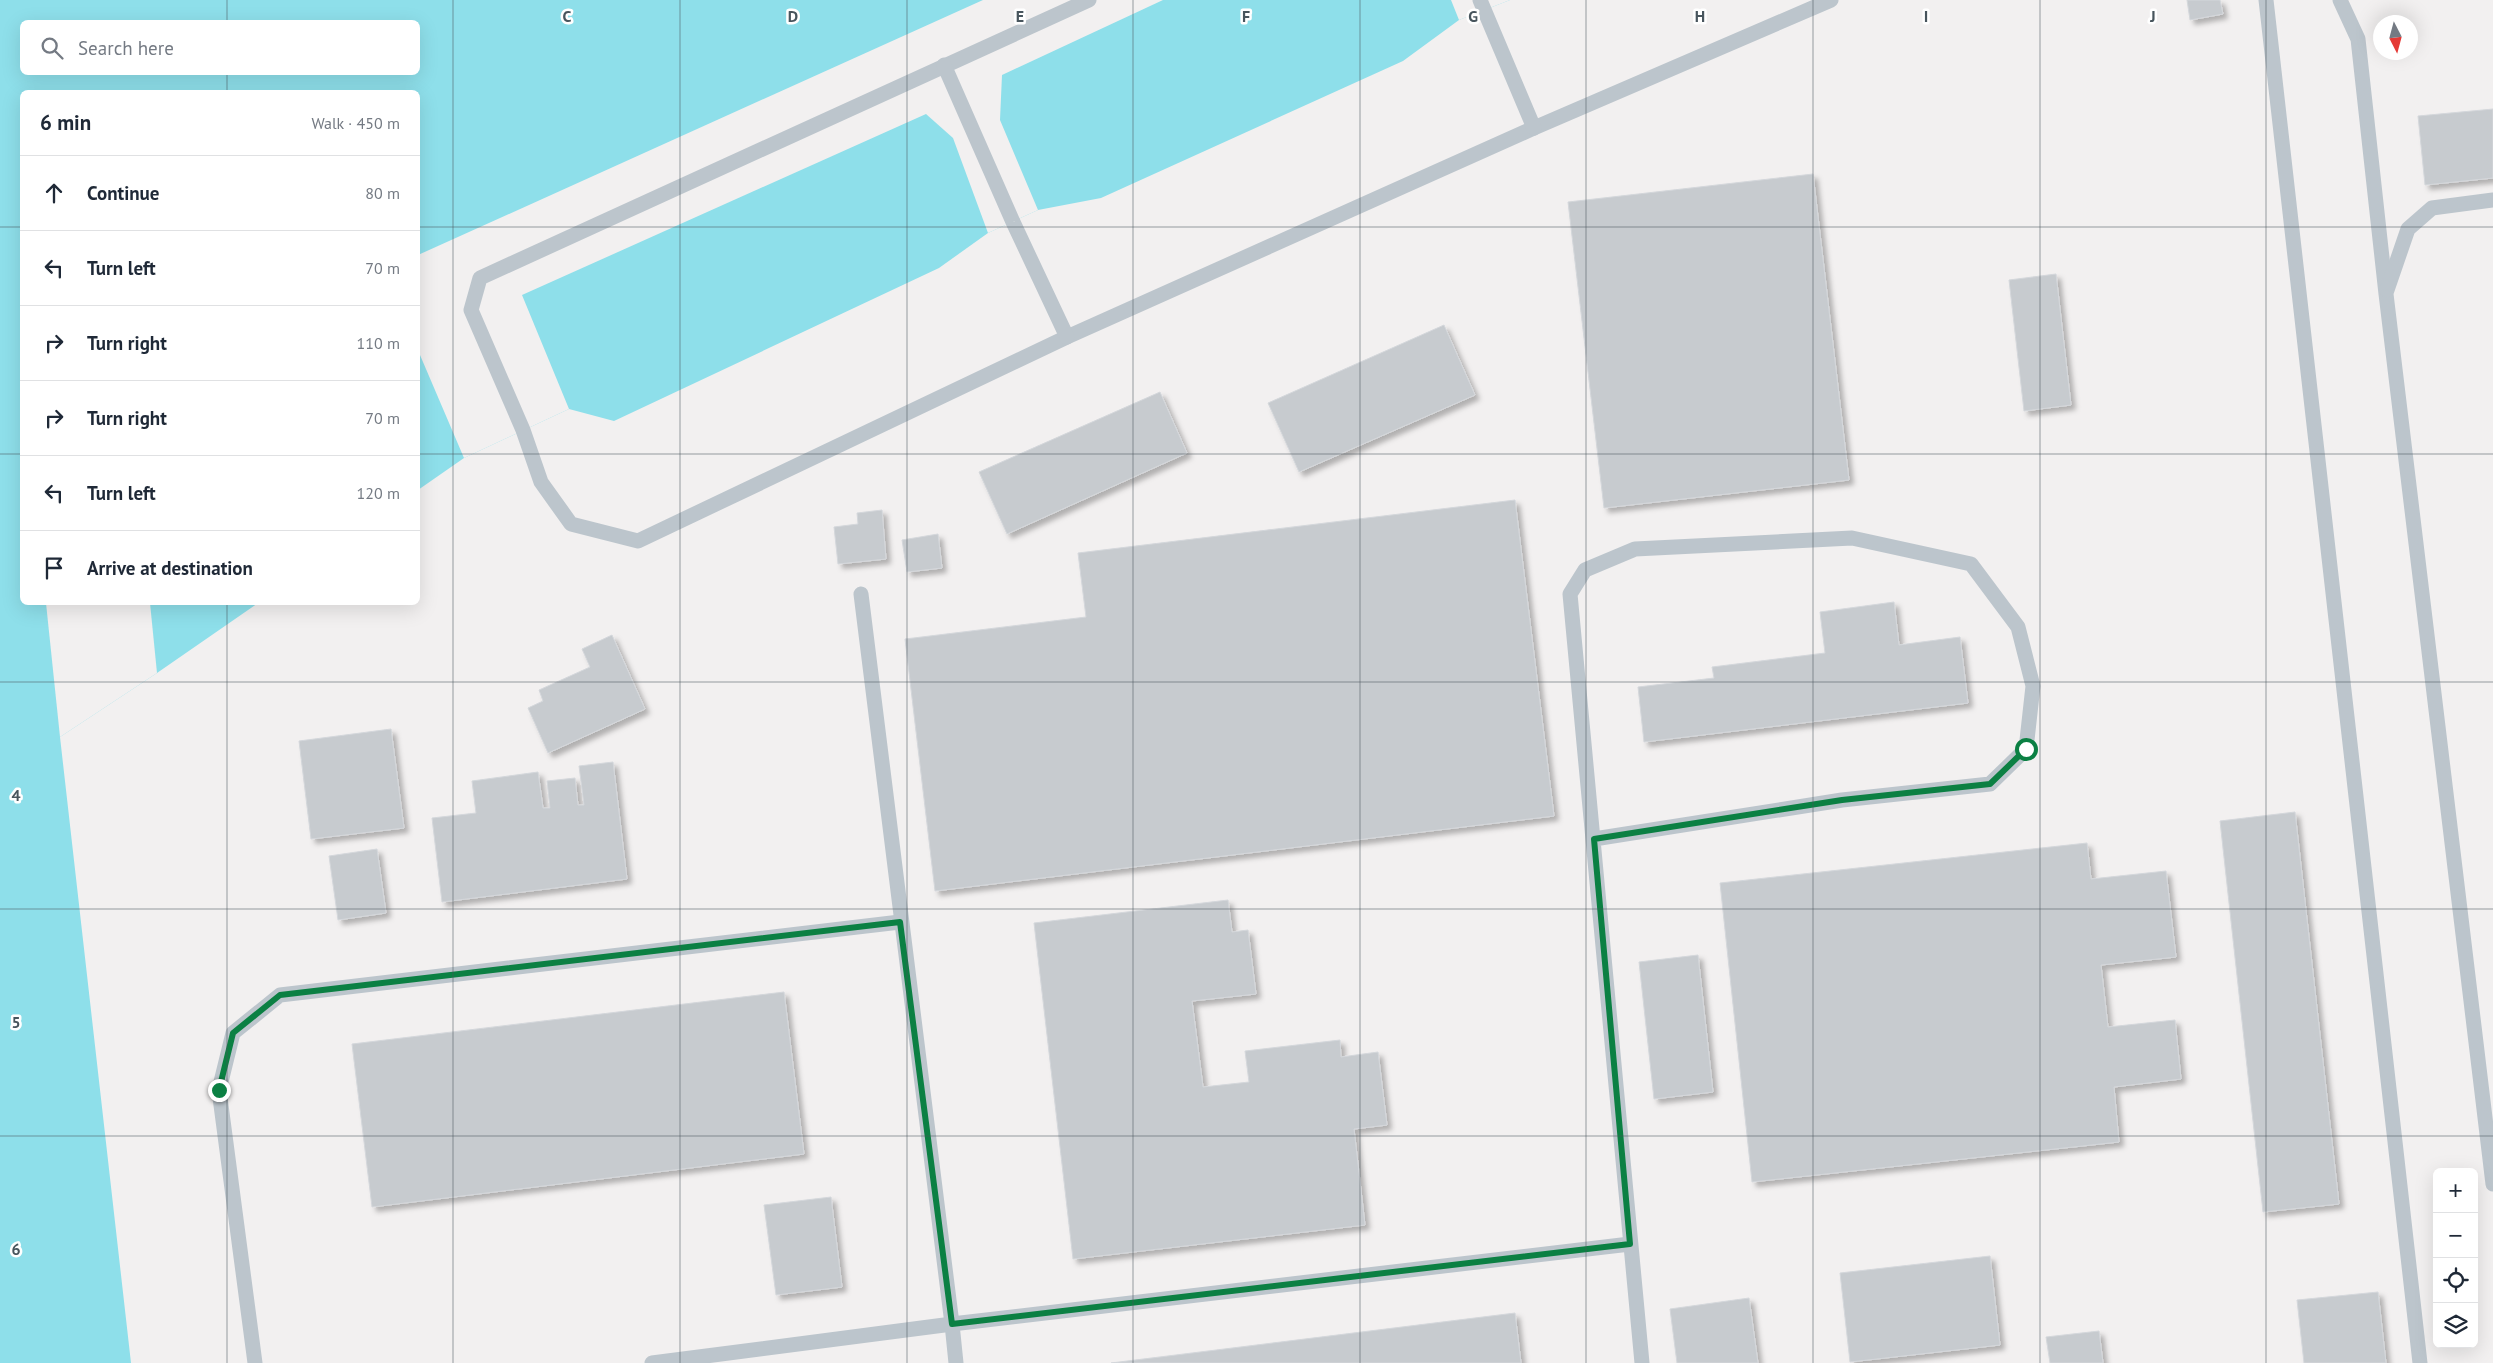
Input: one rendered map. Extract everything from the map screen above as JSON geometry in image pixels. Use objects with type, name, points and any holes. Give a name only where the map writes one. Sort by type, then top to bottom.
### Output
[{"type":"lane","points":[[1089,0],[480,278],[471,310],[523,430],[541,482],[571,524],[638,541],[1067,337],[1534,128],[1831,0]]},
{"type":"lane","points":[[1480,0],[1534,128]]},
{"type":"lane","points":[[2266,0],[2420,1363]]},
{"type":"lane","points":[[2340,0],[2358,39],[2386,294],[2493,1184]]},
{"type":"lane","points":[[944,66],[1013,222],[1067,337]]},
{"type":"lane","points":[[2386,294],[2408,229],[2432,208],[2493,200]]},
{"type":"lane","points":[[1594,839],[1842,800],[1990,784],[2026,749],[2033,686],[2018,627],[1971,564],[1852,538],[1635,549],[1585,570],[1570,594],[1642,1363]]},
{"type":"lane","points":[[861,594],[900,922],[956,1363]]},
{"type":"lane","points":[[255,1363],[219,1090],[233,1033],[280,995],[900,922]]},
{"type":"lane","points":[[652,1363],[952,1324],[1630,1244]]},
{"type":"water","points":[[0,0],[1510,0],[1459,20],[1403,61],[1101,198],[1038,210],[988,233],[939,268],[614,421],[569,409],[464,458],[420,489],[420,90],[20,90],[20,605],[255,605],[60,737],[131,1363],[0,1363]]},
{"type":"pier","points":[[983,0],[1163,0],[1002,75],[1000,120],[1038,210],[988,233],[953,138],[926,114],[522,295],[569,409],[464,458],[420,355],[420,254]]},
{"type":"pier","points":[[1451,0],[1510,0],[1459,20]]},
{"type":"pier","points":[[46,605],[150,605],[157,673],[60,737]]},
{"type":"building","points":[[2187,0],[2220,0],[2223,14],[2190,20]]},
{"type":"building","points":[[2493,109],[2493,178],[2425,185],[2418,116]]},
{"type":"building","points":[[1813,174],[1849,480],[1604,508],[1568,202]]},
{"type":"building","points":[[2056,274],[2071,405],[2024,411],[2009,280]]},
{"type":"building","points":[[1444,325],[1475,395],[1299,472],[1268,403]]},
{"type":"building","points":[[1160,392],[1187,453],[1007,534],[979,472]]},
{"type":"building","points":[[1515,500],[1554,816],[935,891],[905,639],[1086,617],[1078,553]]},
{"type":"building","points":[[882,510],[886,559],[838,564],[834,527],[858,524],[857,513]]},
{"type":"building","points":[[938,534],[942,568],[907,572],[902,540]]},
{"type":"building","points":[[1894,602],[1899,645],[1960,637],[1968,703],[1644,742],[1638,687],[1714,678],[1712,667],[1825,653],[1820,612]]},
{"type":"building","points":[[612,635],[645,709],[548,753],[528,708],[543,701],[539,690],[590,667],[582,649]]},
{"type":"building","points":[[391,729],[404,828],[311,839],[299,741]]},
{"type":"building","points":[[613,762],[627,879],[442,902],[432,818],[476,813],[472,781],[538,772],[543,808],[550,808],[547,781],[575,778],[578,805],[584,805],[579,766]]},
{"type":"building","points":[[2295,812],[2339,1204],[2263,1212],[2220,821]]},
{"type":"building","points":[[2087,843],[2091,879],[2166,871],[2176,957],[2101,965],[2108,1027],[2175,1020],[2181,1079],[2114,1087],[2119,1142],[1752,1182],[1720,883]]},
{"type":"building","points":[[377,849],[386,913],[338,920],[329,856]]},
{"type":"building","points":[[1228,900],[1232,932],[1248,930],[1256,994],[1192,1001],[1203,1087],[1249,1082],[1245,1051],[1340,1040],[1341,1057],[1378,1052],[1387,1125],[1354,1129],[1365,1225],[1073,1259],[1034,923]]},
{"type":"building","points":[[1698,955],[1713,1092],[1654,1099],[1639,962]]},
{"type":"building","points":[[784,992],[804,1154],[372,1207],[352,1044]]},
{"type":"building","points":[[831,1197],[842,1287],[776,1295],[764,1205]]},
{"type":"building","points":[[1990,1256],[2000,1345],[1850,1362],[1840,1273]]},
{"type":"building","points":[[2378,1292],[2386,1363],[2304,1363],[2297,1300]]},
{"type":"building","points":[[1749,1298],[1758,1363],[1677,1363],[1670,1309]]},
{"type":"building","points":[[1515,1313],[1521,1363],[1111,1363]]},
{"type":"building","points":[[2099,1331],[2103,1363],[2050,1363],[2046,1337]]},
{"type":"route","points":[[219,1090],[233,1033],[280,995],[900,922],[952,1324],[1630,1244],[1594,839],[1842,800],[1990,784],[2026,749]]}]
